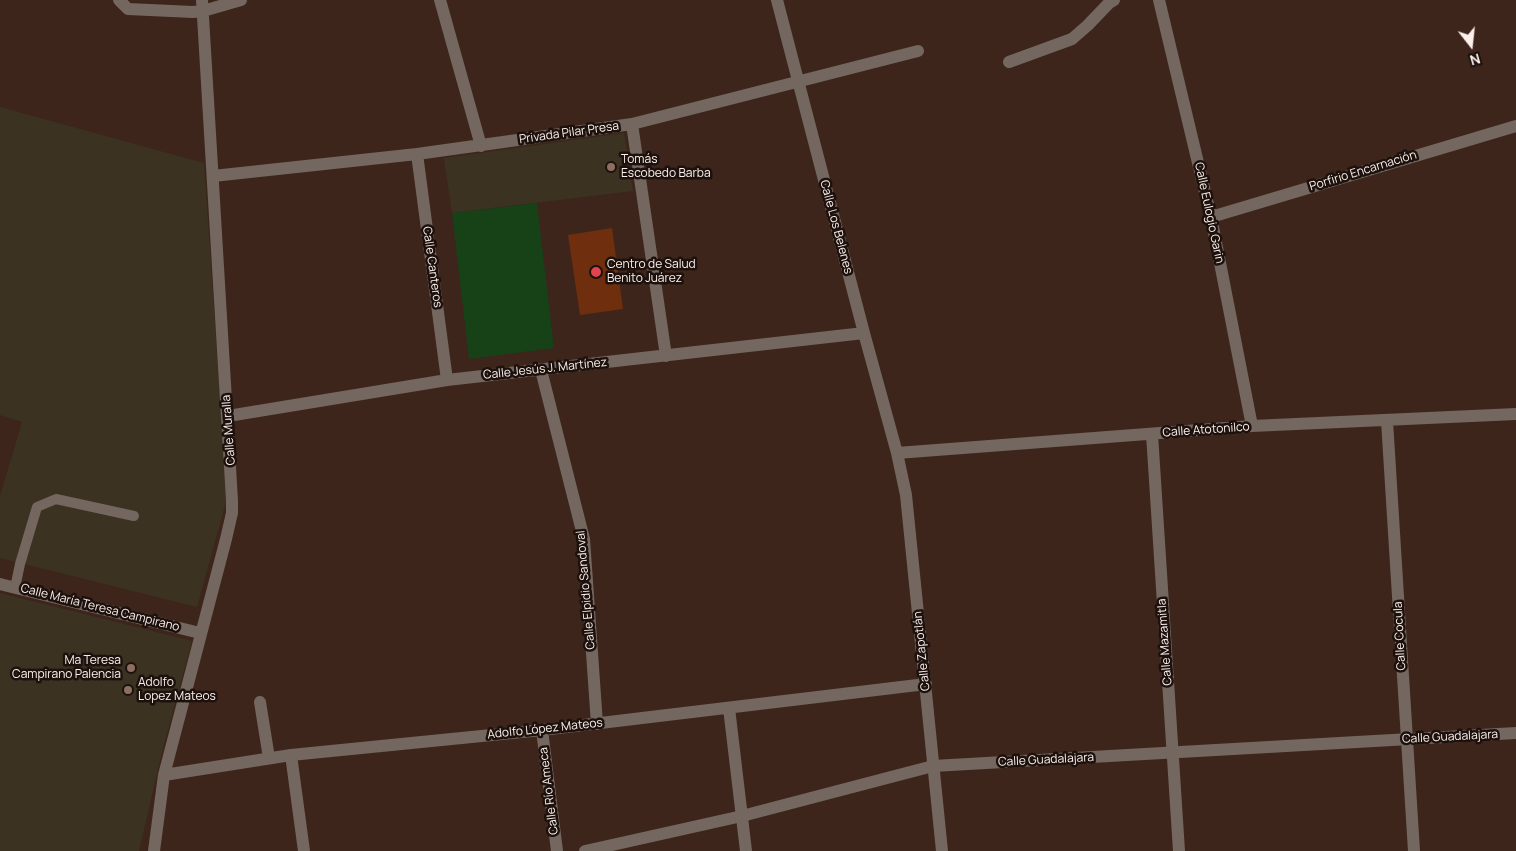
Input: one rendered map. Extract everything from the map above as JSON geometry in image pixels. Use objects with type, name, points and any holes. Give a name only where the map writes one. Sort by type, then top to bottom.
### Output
[{"type":"street","points":[[124,4],[193,12],[203,6],[241,0]]},
{"type":"street","points":[[440,0],[481,146]]},
{"type":"street","name":"Calle Los Belenes","points":[[777,0],[897,453]]},
{"type":"street","points":[[1010,62],[1072,39],[1114,0]]},
{"type":"street","name":"Calle Eulogio Garin","points":[[1159,0],[1210,216],[1252,426]]},
{"type":"street","name":"Calle Muralla","points":[[154,851],[164,775],[232,513],[228,416],[203,6]]},
{"type":"street","name":"Privada Pilar Presa","points":[[213,176],[417,154],[632,124],[918,51]]},
{"type":"street","points":[[632,124],[666,356]]},
{"type":"street","name":"Porfirio Encarnación","points":[[1210,216],[1516,126]]},
{"type":"street","name":"Calle Canteros","points":[[417,154],[447,380]]},
{"type":"street","name":"Calle Jesús J. Martínez","points":[[228,416],[447,380],[864,333]]},
{"type":"street","name":"Calle Elpidio Sandoval","points":[[542,370],[584,539],[597,724]]},
{"type":"street","name":"Calle Atotonilco","points":[[897,453],[1252,426],[1516,414]]},
{"type":"street","name":"Calle Cocula","points":[[1387,421],[1414,851]]},
{"type":"street","name":"Calle Mazamitla","points":[[1152,434],[1179,851]]},
{"type":"street","name":"Calle Zapotlán","points":[[897,453],[906,495],[942,851]]},
{"type":"street","name":"Calle María Teresa Campirano","points":[[0,584],[200,633]]},
{"type":"street","name":"Adolfo López Mateos","points":[[164,775],[291,755],[597,724],[926,684]]},
{"type":"street","points":[[260,702],[269,758]]},
{"type":"street","points":[[729,708],[746,851]]},
{"type":"street","name":"Calle Río Ameca","points":[[542,730],[557,851]]},
{"type":"street","name":"Calle Guadalajara","points":[[585,851],[742,816],[934,766],[1516,733]]},
{"type":"street","points":[[291,755],[304,851]]},
{"type":"lane","points":[[15,588],[37,507],[56,499],[134,516]]},
{"type":"shaded area","points":[[0,107],[204,163],[227,498],[197,607],[0,558],[0,496],[22,422],[0,415]]},
{"type":"shaded area","points":[[624,133],[633,191],[452,213],[444,158]]},
{"type":"shaded area","points":[[0,593],[192,641],[163,748],[139,851],[0,851]]},
{"type":"green space","points":[[537,203],[554,348],[469,359],[452,213]]},
{"type":"building","name":"Centro de Salud Benito Juárez","points":[[612,228],[623,309],[580,315],[568,235]]},
{"type":"place","name":"Tomás Escobedo Barba","points":[[611,167]]},
{"type":"place","name":"Centro de Salud Benito Juárez","points":[[596,272]]},
{"type":"place","name":"Ma Teresa Campirano Palencia","points":[[131,668]]},
{"type":"place","name":"Adolfo Lopez Mateos","points":[[128,690]]}]
